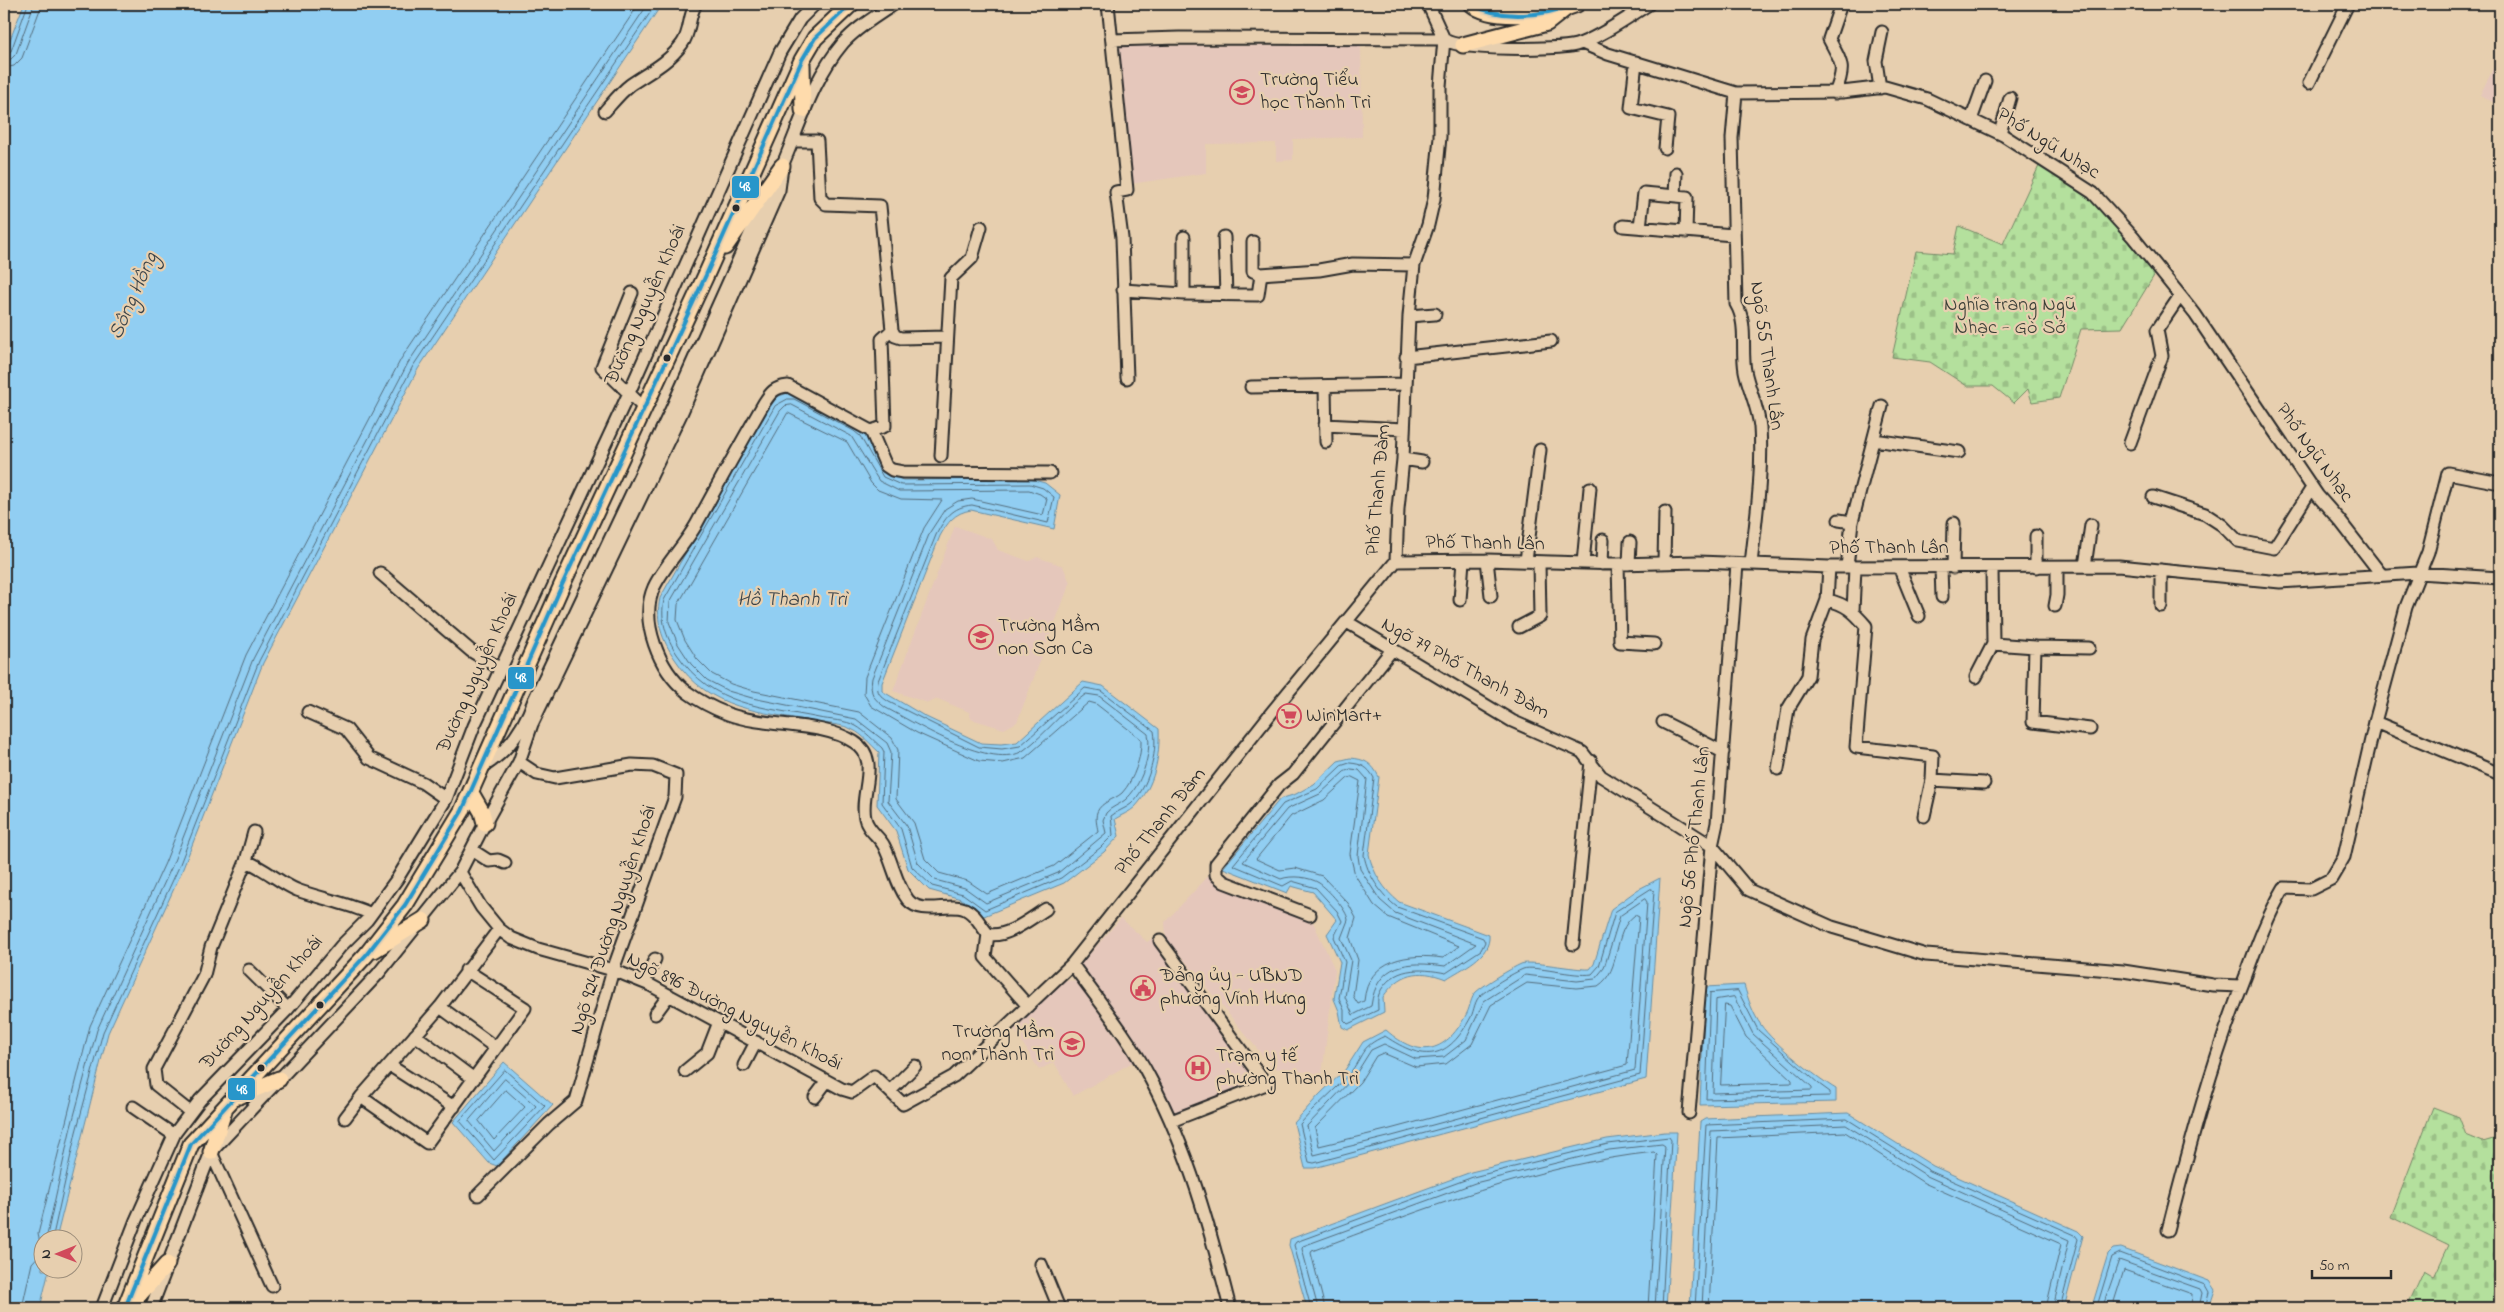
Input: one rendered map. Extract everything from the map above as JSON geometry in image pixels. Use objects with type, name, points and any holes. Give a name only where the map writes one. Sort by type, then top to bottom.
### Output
[{"type":"main road","name":"Đường Nguyễn Khoái","points":[[126,1308],[191,1144],[366,955],[419,883],[443,845],[471,793],[562,585],[706,275],[802,60],[815,38],[851,4]]},
{"type":"main road","points":[[1472,4],[1486,12],[1500,14],[1550,12],[1572,6]]},
{"type":"main road","points":[[1463,46],[1547,23],[1572,6]]},
{"type":"main road","points":[[802,60],[803,110]]},
{"type":"main road","points":[[706,275],[782,166]]},
{"type":"main road","points":[[471,793],[482,812],[485,823]]},
{"type":"main road","points":[[366,955],[424,920]]},
{"type":"main road","points":[[211,1152],[230,1103],[279,1079]]},
{"type":"main road","points":[[126,1308],[167,1264]]},
{"type":"street","points":[[605,111],[630,85],[661,66],[678,50],[686,37],[690,14],[696,4]]},
{"type":"street","name":"Đường Nguyễn Khoái","points":[[102,1308],[136,1220],[174,1134],[190,1112],[288,1009],[371,914],[397,879],[446,799],[501,669],[628,395],[780,52],[800,19],[815,4]]},
{"type":"street","name":"Đường Nguyễn Khoái","points":[[151,1308],[211,1152],[378,974],[424,920],[460,872],[485,823],[520,762],[529,724],[717,333],[779,190],[782,166],[793,141],[803,110],[830,60],[844,42],[863,25],[894,4]]},
{"type":"street","points":[[1108,4],[1127,190],[1116,192],[1122,238],[1126,378]]},
{"type":"street","name":"Phố Thanh Đàm","points":[[890,1091],[903,1104],[954,1076],[1072,964],[1272,712],[1396,561],[1398,509],[1403,459],[1406,357],[1414,265],[1428,225],[1434,199],[1440,137],[1440,86],[1444,39],[1428,4]]},
{"type":"street","points":[[1112,40],[1179,38],[1444,39],[1450,44],[1463,46],[1532,48],[1569,46],[1582,43],[1649,4]]},
{"type":"street","points":[[1835,93],[1843,73],[1829,39],[1841,4]]},
{"type":"street","points":[[2309,83],[2348,4]]},
{"type":"street","points":[[1880,88],[1876,61],[1882,32]]},
{"type":"street","name":"Phố Ngũ Nhạc","points":[[1582,43],[1608,54],[1736,93],[1835,93],[1880,88],[1928,99],[2000,133],[2093,193],[2180,296],[2312,488],[2381,574]]},
{"type":"street","points":[[1636,62],[1631,108],[1668,116],[1665,148]]},
{"type":"street","points":[[1971,120],[1985,81]]},
{"type":"street","name":"Ngõ 55 Thanh Lân","points":[[1736,93],[1732,138],[1736,304],[1741,312],[1745,371],[1760,427],[1757,511],[1751,564]]},
{"type":"street","points":[[2000,133],[2010,98]]},
{"type":"street","points":[[793,141],[817,141],[820,198],[826,204],[880,206],[892,330],[895,336],[901,338],[946,337]]},
{"type":"street","points":[[1675,196],[1676,173]]},
{"type":"street","points":[[1640,228],[1644,193],[1687,197],[1686,232]]},
{"type":"street","points":[[1623,226],[1733,235]]},
{"type":"street","points":[[941,456],[946,337],[951,316],[951,278],[972,258],[981,227]]},
{"type":"street","points":[[1184,237],[1184,294]]},
{"type":"street","points":[[1224,237],[1226,295]]},
{"type":"street","points":[[1253,242],[1253,270],[1261,274],[1319,270],[1353,264],[1414,265]]},
{"type":"street","points":[[1123,290],[1184,294],[1258,295],[1261,274]]},
{"type":"street","points":[[632,293],[602,367],[628,395],[644,408]]},
{"type":"street","points":[[2130,443],[2162,356],[2157,330],[2180,296]]},
{"type":"street","points":[[1409,316],[1435,314]]},
{"type":"street","points":[[871,431],[885,426],[882,339],[892,330]]},
{"type":"street","points":[[1406,357],[1551,341]]},
{"type":"street","points":[[1251,387],[1406,384]]},
{"type":"street","points":[[1028,1006],[984,957],[988,934],[976,916],[959,907],[920,906],[909,901],[891,866],[884,846],[868,827],[865,819],[863,798],[870,772],[861,749],[854,742],[812,728],[756,721],[728,714],[686,692],[668,672],[655,644],[649,622],[649,608],[654,587],[691,533],[772,392],[779,387],[788,386],[871,431],[886,466],[892,470],[903,472],[1050,473]]},
{"type":"street","points":[[1325,386],[1326,442]]},
{"type":"street","points":[[1853,611],[1851,567],[1852,522],[1882,406]]},
{"type":"street","points":[[1326,425],[1404,429]]},
{"type":"street","points":[[1874,440],[1959,452]]},
{"type":"street","points":[[1526,562],[1540,450]]},
{"type":"street","points":[[1403,459],[1422,462]]},
{"type":"street","points":[[2168,1230],[2191,1140],[2229,1017],[2272,908],[2284,888],[2311,889],[2331,879],[2344,857],[2375,722],[2406,607],[2428,552],[2448,472],[2500,483]]},
{"type":"street","points":[[1583,563],[1590,488]]},
{"type":"street","points":[[2153,497],[2205,514],[2222,525],[2238,542],[2274,548],[2312,488]]},
{"type":"street","points":[[1664,563],[1665,512]]},
{"type":"street","points":[[1839,520],[1852,522]]},
{"type":"street","points":[[1942,597],[1954,523]]},
{"type":"street","points":[[2084,566],[2091,525]]},
{"type":"street","points":[[2036,536],[2036,567]]},
{"type":"street","points":[[1602,564],[1603,540]]},
{"type":"street","points":[[1630,542],[1624,564],[1620,642],[1654,644]]},
{"type":"street","points":[[1487,560],[1491,596]]},
{"type":"street","name":"Phố Thanh Lân","points":[[1396,561],[1487,560],[1602,564],[1751,564],[1947,568],[2119,566],[2280,582],[2418,573],[2500,578]]},
{"type":"street","points":[[1460,600],[1463,561]]},
{"type":"street","points":[[1518,627],[1540,616],[1539,562]]},
{"type":"street","name":"Ngõ 56 Phố Thanh Lân","points":[[1689,1113],[1712,846],[1718,823],[1737,564]]},
{"type":"street","points":[[1778,769],[1788,709],[1808,676],[1812,640],[1827,600],[1829,567]]},
{"type":"street","points":[[1899,567],[1919,616]]},
{"type":"street","points":[[2055,606],[2057,567]]},
{"type":"street","points":[[1976,677],[1993,644],[1992,568]]},
{"type":"street","points":[[2161,570],[2161,606]]},
{"type":"street","points":[[380,573],[471,651],[501,669]]},
{"type":"street","points":[[1827,600],[1842,603],[1853,611],[1866,626],[1856,747],[1933,756],[1932,780],[1924,816]]},
{"type":"street","name":"Ngõ 79 Phố Thanh Đàm","points":[[1347,622],[1391,651],[1512,721],[1582,752],[1601,776],[1712,846],[1749,890],[1832,927],[1926,955],[2123,971],[2213,985],[2241,986]]},
{"type":"street","points":[[1993,644],[2089,648]]},
{"type":"street","points":[[2034,647],[2033,722],[2090,729]]},
{"type":"street","points":[[1310,915],[1224,882],[1216,874],[1216,864],[1279,785],[1293,774],[1391,651]]},
{"type":"street","points":[[308,712],[346,729],[369,758],[423,783],[446,799]]},
{"type":"street","points":[[1663,722],[1723,752]]},
{"type":"street","points":[[2375,722],[2500,774]]},
{"type":"street","name":"Đường Nguyễn Khoái","points":[[481,768],[496,759],[529,724]]},
{"type":"street","points":[[1573,944],[1590,761]]},
{"type":"street","name":"Ngõ 924 Đường Nguyễn Khoái","points":[[478,1195],[549,1124],[576,1101],[613,970],[675,797],[676,775],[653,766],[632,765],[555,778],[537,774],[520,762]]},
{"type":"street","points":[[1932,780],[1984,783]]},
{"type":"street","points":[[190,1112],[156,1085],[154,1069],[204,975],[212,947],[246,861],[254,832]]},
{"type":"street","points":[[472,850],[489,861],[498,860],[505,864]]},
{"type":"street","points":[[246,861],[267,870],[295,889],[351,905],[371,914]]},
{"type":"street","name":"Ngõ 896 Đường Nguyễn Khoái","points":[[460,872],[471,892],[499,930],[538,950],[613,970],[644,982],[827,1081],[852,1092],[874,1076],[890,1091]]},
{"type":"street","points":[[988,934],[1002,934],[1046,909]]},
{"type":"street","points":[[345,1118],[389,1064],[440,1007],[466,970],[499,930]]},
{"type":"street","points":[[1160,941],[1266,1084],[1171,1121]]},
{"type":"street","points":[[644,982],[655,960]]},
{"type":"street","points":[[1072,964],[1110,1016],[1150,1078],[1171,1121],[1198,1188],[1230,1308]]},
{"type":"street","points":[[249,970],[288,1009]]},
{"type":"street","points":[[361,1097],[427,1143],[525,1008],[466,970]]},
{"type":"street","points":[[655,1014],[669,995]]},
{"type":"street","points":[[440,1007],[496,1048]]},
{"type":"street","points":[[685,1071],[706,1053],[719,1022]]},
{"type":"street","points":[[415,1035],[474,1079]]},
{"type":"street","points":[[744,1065],[756,1042]]},
{"type":"street","points":[[389,1064],[454,1107]]},
{"type":"street","points":[[890,1091],[915,1066]]},
{"type":"street","points":[[815,1097],[827,1081]]},
{"type":"street","points":[[132,1107],[174,1134]]},
{"type":"street","points":[[211,1152],[272,1286]]},
{"type":"street","points":[[1041,1264],[1059,1308]]},
{"type":"shaded area","name":"Trường Tiểu học Thanh Trì","points":[[1118,46],[1361,46],[1362,137],[1293,139],[1293,160],[1276,161],[1276,143],[1206,144],[1206,173],[1130,184]]},
{"type":"shaded area","points":[[2500,54],[2500,106],[2480,95]]},
{"type":"shaded area","name":"Trường Mầm non Sơn Ca","points":[[955,526],[992,539],[998,550],[1029,561],[1037,557],[1063,566],[1070,583],[1017,722],[1004,729],[971,719],[969,712],[938,699],[928,703],[893,691]]},
{"type":"shaded area","points":[[1215,869],[1308,911],[1335,970],[1322,1074],[1273,1068],[1166,938],[1165,922]]},
{"type":"shaded area","points":[[1121,918],[1147,942],[1153,938],[1258,1084],[1175,1115],[1141,1052],[1081,964]]},
{"type":"shaded area","name":"Trường Mầm non Thanh Trì","points":[[1065,980],[1077,981],[1133,1062],[1073,1096],[1054,1062],[1039,1070],[1012,1026]]},
{"type":"green space","name":"Nghĩa trang Ngũ Nhạc - Gò Sở","points":[[2039,166],[2087,194],[2155,274],[2122,328],[2081,329],[2059,398],[2032,402],[2028,389],[2014,403],[1993,386],[1967,386],[1930,362],[1892,357],[1916,251],[1953,254],[1959,226],[2003,244]]},
{"type":"green space","points":[[2433,1107],[2459,1117],[2466,1135],[2483,1142],[2500,1137],[2500,1308],[2407,1308],[2424,1271],[2434,1277],[2449,1245],[2391,1217]]},
{"type":"water","name":"Sông Hồng","points":[[24,4],[662,4],[418,369],[263,663],[182,871],[108,1033],[58,1230],[32,1230],[32,1280],[47,1280],[40,1308],[4,1308],[4,55]]},
{"type":"water","name":"Hồ Thanh Trì","points":[[788,393],[795,394],[864,433],[887,474],[903,480],[1030,479],[1045,483],[1060,495],[1054,529],[971,510],[960,513],[949,522],[940,536],[882,683],[882,691],[926,717],[981,743],[1001,744],[1017,742],[1083,682],[1103,686],[1159,729],[1155,770],[1142,799],[1131,810],[1115,819],[1119,836],[1104,852],[1064,883],[984,916],[961,899],[929,890],[908,869],[896,831],[877,805],[879,752],[866,740],[845,726],[756,711],[720,699],[704,689],[689,676],[670,652],[659,622],[660,598],[771,403],[779,396]]},
{"type":"water","points":[[1350,758],[1360,759],[1368,763],[1374,768],[1379,777],[1369,854],[1373,868],[1384,887],[1399,902],[1489,935],[1485,950],[1467,966],[1446,979],[1427,974],[1410,975],[1403,978],[1389,989],[1383,997],[1384,1012],[1348,1030],[1342,1027],[1339,1011],[1334,999],[1340,962],[1327,934],[1337,920],[1313,892],[1291,886],[1287,893],[1223,868],[1280,799],[1296,794],[1314,784],[1338,761]]},
{"type":"water","points":[[1660,878],[1646,1079],[1314,1168],[1305,1168],[1294,1123],[1345,1070],[1363,1042],[1386,1030],[1411,1046],[1422,1049],[1432,1048],[1442,1044],[1459,1026],[1476,992],[1516,966],[1533,963],[1590,969],[1594,964],[1611,909],[1637,890]]},
{"type":"water","points":[[1744,985],[1751,1006],[1761,1025],[1796,1060],[1836,1089],[1836,1102],[1700,1105],[1705,987]]},
{"type":"water","points":[[504,1062],[553,1105],[497,1166],[489,1163],[453,1122]]},
{"type":"water","points":[[1848,1113],[1933,1166],[2078,1231],[2083,1236],[2064,1308],[1690,1308],[1700,1122],[1705,1119]]},
{"type":"water","points":[[1677,1132],[1666,1308],[1307,1308],[1289,1245],[1290,1239],[1471,1172],[1607,1139]]},
{"type":"water","points":[[2121,1248],[2209,1281],[2215,1290],[2209,1308],[2094,1308],[2093,1303],[2108,1254],[2113,1249]]},
{"type":"transit line","name":"48","points":[[125,1308],[191,1144],[366,955],[405,905],[462,811],[562,585],[706,275],[802,60],[815,38],[851,4]]},
{"type":"transit line","name":"48","points":[[1472,4],[1484,10],[1510,15],[1538,14],[1577,4]]},
{"type":"place","name":"Trường Tiểu học Thanh Trì","points":[[1242,92]]},
{"type":"place","name":"Trường Mầm non Sơn Ca","points":[[981,637]]},
{"type":"place","name":"WinMart+","points":[[1289,716]]},
{"type":"place","name":"Đảng ủy - UBND phường Vĩnh Hưng","points":[[1143,988]]},
{"type":"place","name":"Trường Mầm non Thanh Trì","points":[[1072,1044]]},
{"type":"place","name":"Trạm y tế phường Thanh Trì","points":[[1198,1068]]}]
